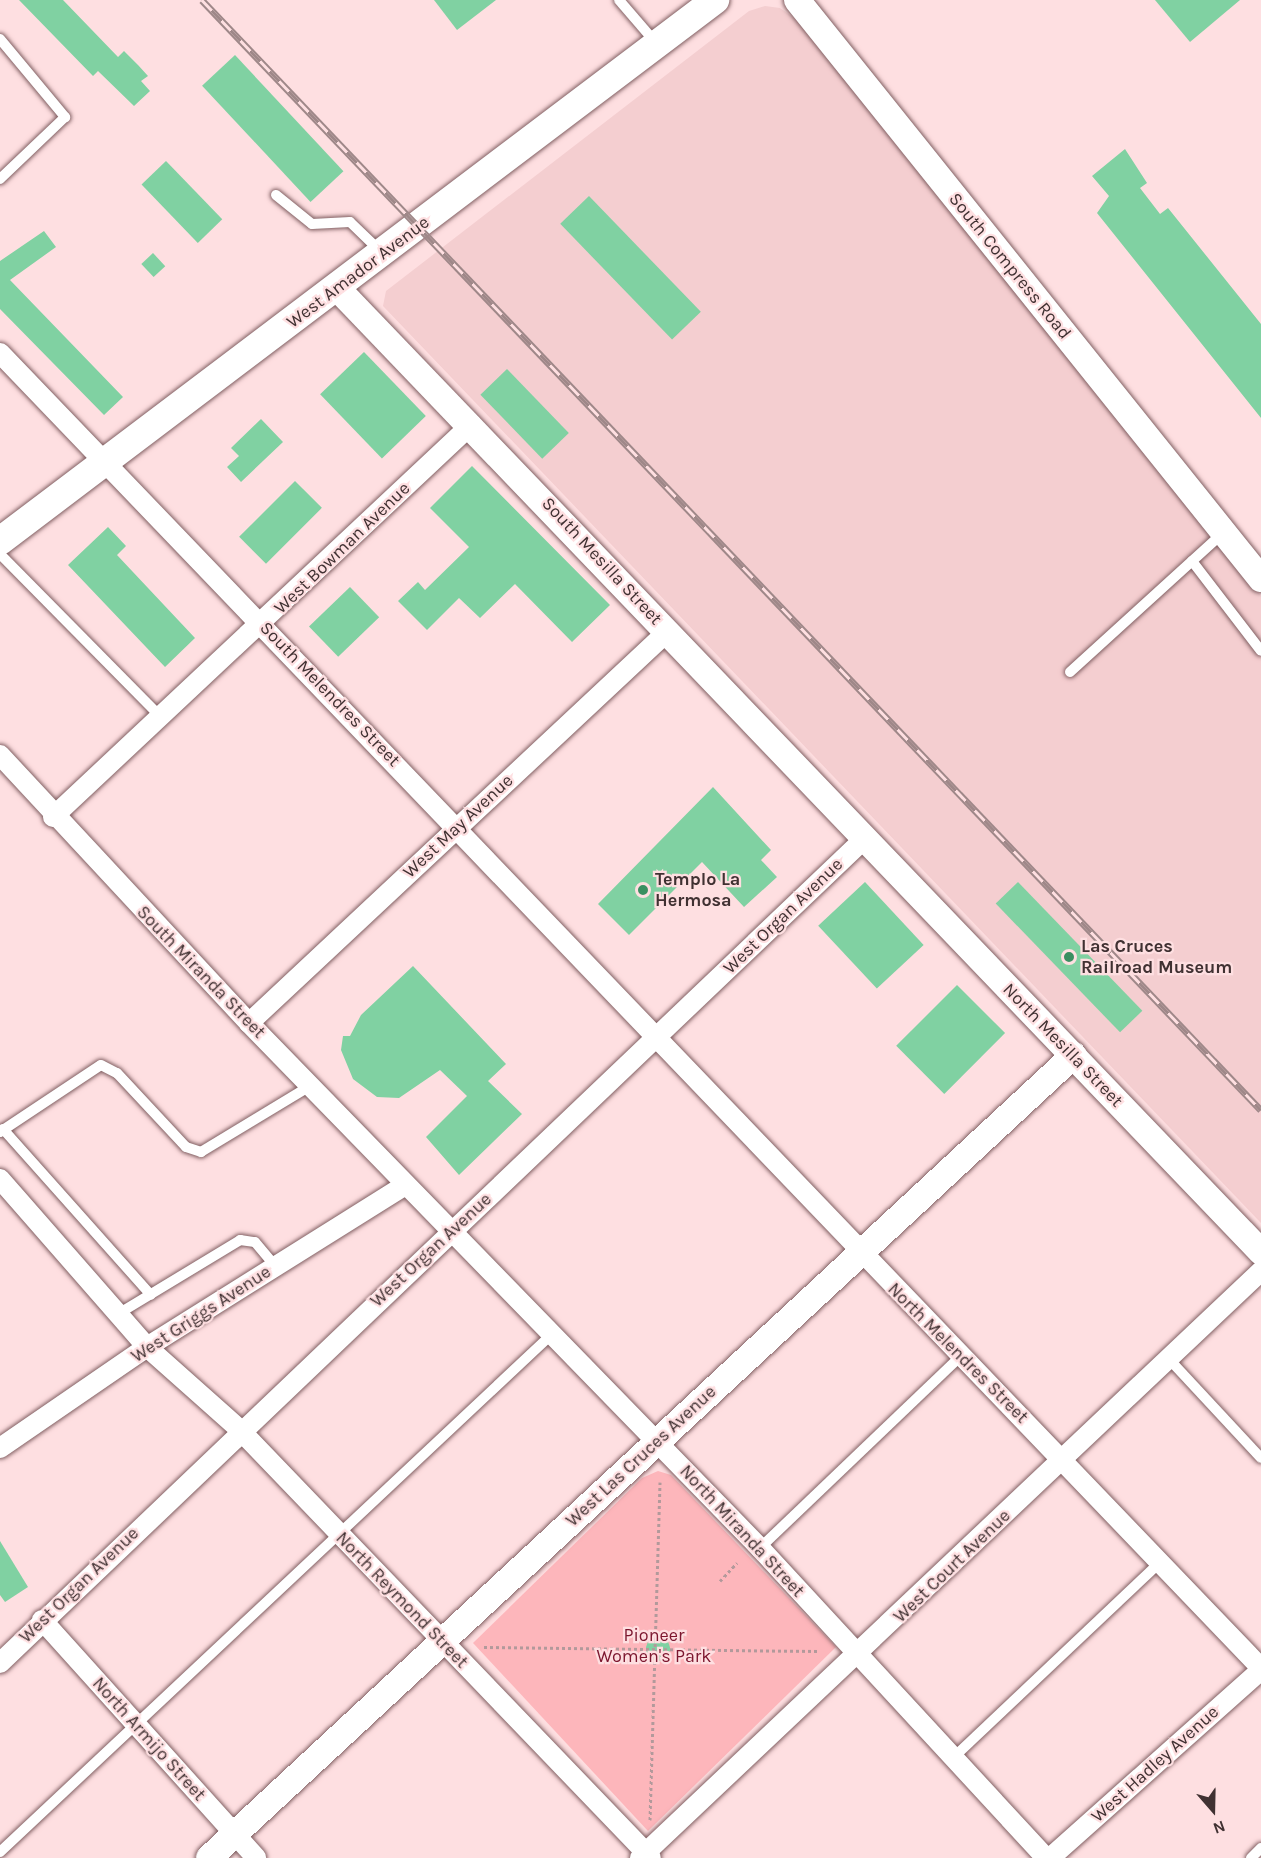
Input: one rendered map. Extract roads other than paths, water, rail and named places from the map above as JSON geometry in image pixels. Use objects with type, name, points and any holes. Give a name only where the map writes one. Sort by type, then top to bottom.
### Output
[{"type":"main road","name":"West Amador Avenue","points":[[0,541],[715,0]]},
{"type":"street","name":"South Compress Road","points":[[797,0],[1261,579]]},
{"type":"street","name":"South Mesilla Street","points":[[337,288],[472,424],[864,839]]},
{"type":"street","name":"South Melendres Street","points":[[0,353],[457,826],[656,1037]]},
{"type":"street","name":"West Bowman Avenue","points":[[53,817],[262,624],[472,424]]},
{"type":"street","name":"West May Avenue","points":[[249,1023],[668,631]]},
{"type":"street","name":"South Miranda Street","points":[[0,755],[53,817],[405,1185]]},
{"type":"street","name":"West Organ Avenue","points":[[0,1663],[240,1430],[864,839]]},
{"type":"street","name":"North Mesilla Street","points":[[864,839],[1261,1252]]},
{"type":"street","name":"North Melendres Street","points":[[656,1037],[857,1251],[1064,1460],[1261,1669]]},
{"type":"street","name":"West Las Cruces Avenue","points":[[209,1858],[443,1643],[857,1251],[1074,1055]]},
{"type":"street","name":"North Reymond Street","points":[[0,1179],[147,1347],[240,1430],[645,1856]]},
{"type":"street","name":"North Miranda Street","points":[[405,1185],[454,1228],[760,1548],[1048,1858]]},
{"type":"street","name":"West Griggs Avenue","points":[[0,1448],[147,1347],[405,1185]]},
{"type":"street","name":"West Court Avenue","points":[[645,1856],[1261,1271]]},
{"type":"street","name":"North Armijo Street","points":[[42,1620],[256,1858]]},
{"type":"street","name":"West Hadley Avenue","points":[[1048,1858],[1261,1669]]},
{"type":"lane","points":[[619,0],[657,44]]},
{"type":"lane","points":[[0,39],[65,117],[0,178]]},
{"type":"lane","points":[[276,195],[312,224],[350,222],[382,254]]},
{"type":"lane","points":[[1070,672],[1223,532]]},
{"type":"lane","points":[[0,554],[162,717]]},
{"type":"lane","points":[[1192,561],[1261,651]]},
{"type":"lane","points":[[151,1295],[1,1130],[101,1065],[117,1073],[186,1147],[201,1152],[310,1086]]},
{"type":"lane","points":[[118,1314],[240,1240],[255,1242],[276,1266]]},
{"type":"lane","points":[[0,1852],[341,1536],[554,1333]]},
{"type":"lane","points":[[760,1548],[961,1356]]},
{"type":"lane","points":[[1169,1359],[1261,1458]]},
{"type":"lane","points":[[953,1758],[1160,1562]]},
{"type":"lane","points":[[1251,1858],[1261,1848]]},
{"type":"railway","points":[[202,0],[1261,1110]]},
{"type":"place","name":"Templo La Hermosa","points":[[643,890]]},
{"type":"place","name":"Las Cruces Railroad Museum","points":[[1069,957]]},
{"type":"park label","name":"Pioneer Women's Park","points":[[654,1646]]}]
